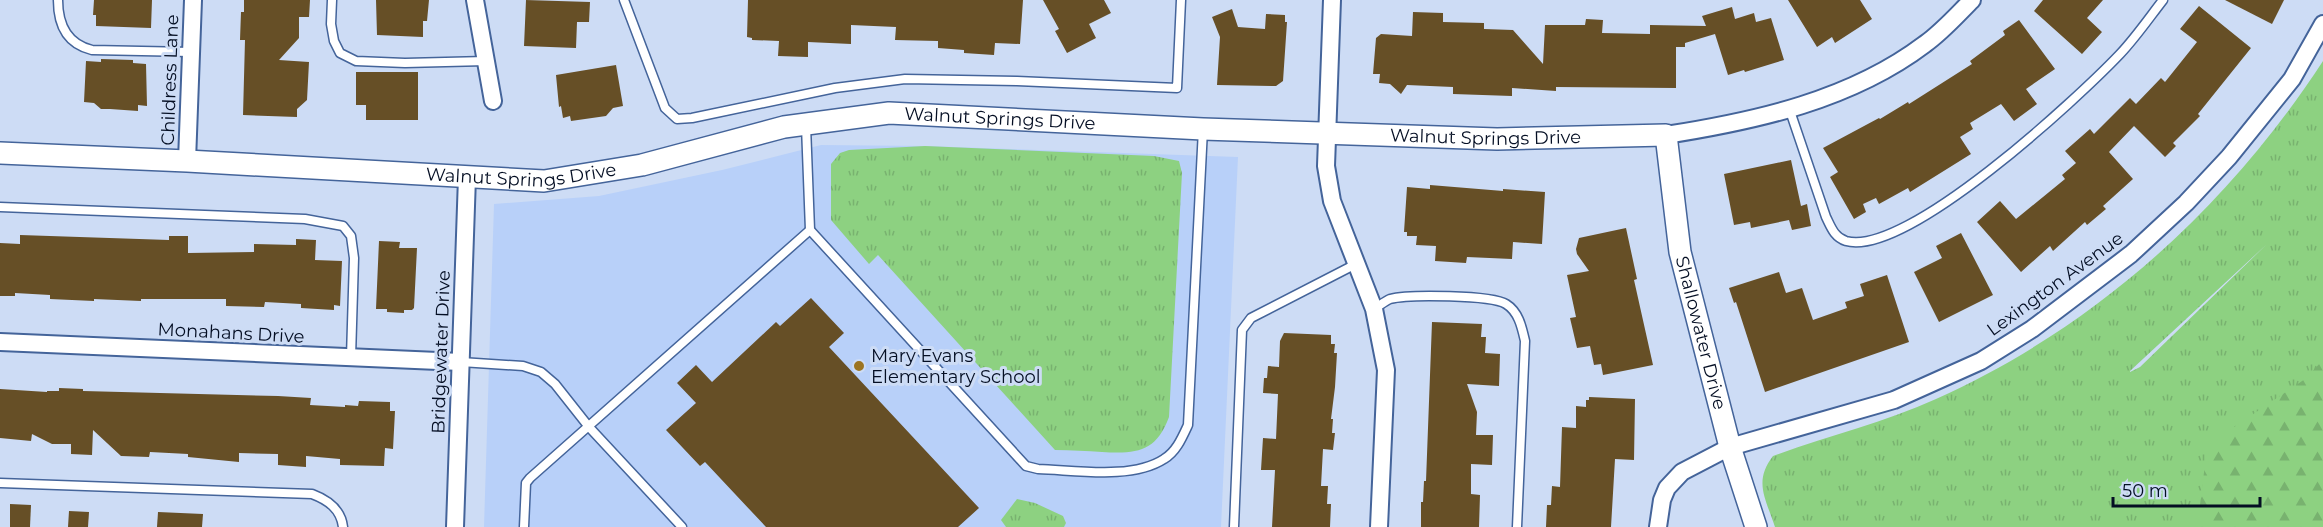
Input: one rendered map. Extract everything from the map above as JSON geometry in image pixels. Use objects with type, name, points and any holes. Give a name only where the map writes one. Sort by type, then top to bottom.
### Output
[{"type":"street","name":"Childress Lane","points":[[187,160],[193,0]]},
{"type":"street","points":[[475,0],[492,101]]},
{"type":"street","points":[[1332,0],[1326,166],[1332,201],[1374,309],[1386,370],[1379,527]]},
{"type":"street","name":"Walnut Springs Drive","points":[[0,153],[187,160],[544,181],[642,165],[784,128],[889,113],[1203,129],[1497,139],[1666,135],[1736,124],[1872,79],[1926,44],[1972,0]]},
{"type":"street","name":"Lexington Avenue","points":[[1658,527],[1658,512],[1667,488],[1682,472],[1730,447],[1894,400],[1981,361],[2032,329],[2131,254],[2186,203],[2241,142],[2292,79],[2323,24]]},
{"type":"street","name":"Shallowater Drive","points":[[1666,135],[1680,252],[1730,447],[1756,527]]},
{"type":"street","name":"Bridgewater Drive","points":[[454,527],[467,177]]},
{"type":"street","name":"Monahans Drive","points":[[0,342],[460,362]]},
{"type":"lane","points":[[58,0],[59,19],[67,37],[79,47],[92,50],[191,52]]},
{"type":"lane","points":[[332,0],[331,24],[334,40],[340,52],[356,61],[405,63],[486,61]]},
{"type":"lane","points":[[624,0],[665,108],[677,119],[692,118],[836,88],[905,79],[1177,88],[1181,0]]},
{"type":"lane","points":[[1789,108],[1826,217],[1834,233],[1844,240],[1861,243],[1909,226],[1970,186],[2024,143],[2121,52],[2163,0]]},
{"type":"lane","points":[[806,124],[810,230],[1026,466],[1038,469],[1124,472],[1146,468],[1165,459],[1178,444],[1188,425],[1203,129]]},
{"type":"lane","points":[[0,207],[305,219],[343,226],[351,236],[354,258],[351,357]]},
{"type":"lane","points":[[524,527],[526,483],[810,230]]},
{"type":"lane","points":[[1234,527],[1242,330],[1251,318],[1356,264]]},
{"type":"lane","points":[[1374,309],[1389,299],[1427,297],[1492,298],[1506,304],[1514,311],[1525,341],[1516,527]]},
{"type":"lane","points":[[460,362],[524,366],[541,372],[555,384],[589,427],[682,527]]},
{"type":"lane","points":[[0,483],[312,494],[336,508],[342,519],[343,527]]},
{"type":"shaded area","name":"Mary Evans Elementary School","points":[[821,145],[925,146],[1238,157],[1221,527],[484,527],[494,204],[599,196],[722,170]]},
{"type":"green space","points":[[2323,61],[2323,527],[1775,527],[1762,483],[1767,465],[1773,456],[1896,415],[1936,399],[1995,370],[2051,336],[2104,299],[2154,258],[2201,213],[2245,165],[2286,114]],"holes":[[[2267,244],[2140,367],[2130,372]]]},
{"type":"green space","points":[[925,146],[1154,156],[1179,161],[1182,173],[1169,417],[1158,438],[1151,444],[1135,451],[1114,453],[1055,450],[878,255],[869,264],[831,220],[831,164],[840,153],[849,150]]},
{"type":"green space","points":[[2323,360],[2323,527],[2191,527],[2199,513],[2206,456],[2218,438],[2305,379]]},
{"type":"green space","points":[[1017,499],[1035,503],[1063,516],[1066,523],[1064,527],[1006,527],[1001,520]]},
{"type":"building","points":[[94,0],[152,0],[151,28],[96,26],[96,15],[93,15]]},
{"type":"building","points":[[244,0],[310,0],[309,17],[299,17],[299,38],[279,60],[309,62],[307,100],[297,109],[297,117],[243,115],[245,40],[240,40]]},
{"type":"building","points":[[376,0],[429,0],[427,21],[423,21],[423,37],[377,35]]},
{"type":"building","points":[[526,0],[590,2],[589,22],[577,22],[576,48],[524,46]]},
{"type":"building","points":[[748,0],[1023,0],[1020,44],[995,43],[994,55],[964,53],[964,50],[938,48],[938,41],[895,40],[896,27],[851,25],[851,44],[808,42],[808,57],[778,56],[779,41],[752,40],[747,37]]},
{"type":"building","points":[[1043,0],[1104,0],[1111,13],[1089,24],[1096,38],[1067,53],[1055,31],[1059,29]]},
{"type":"building","points":[[1788,0],[1860,0],[1872,19],[1835,43],[1832,37],[1817,47]]},
{"type":"building","points":[[2043,0],[2103,0],[2087,18],[2102,32],[2082,54],[2034,11]]},
{"type":"building","points":[[2225,0],[2284,0],[2272,24]]},
{"type":"building","points":[[2199,6],[2251,48],[2198,114],[2200,116],[2173,143],[2176,146],[2165,157],[2134,126],[2109,152],[2133,179],[2103,206],[2106,209],[2087,225],[2085,222],[2053,251],[2050,246],[2021,272],[1977,222],[2000,201],[2016,219],[2065,179],[2062,175],[2076,163],[2065,151],[2090,129],[2094,134],[2130,98],[2136,104],[2161,78],[2165,82],[2197,42],[2180,29]]},
{"type":"building","points":[[1732,7],[1735,19],[1754,13],[1756,22],[1771,18],[1784,60],[1728,75],[1715,34],[1685,43],[1685,47],[1676,47],[1676,88],[1556,87],[1556,91],[1512,88],[1512,96],[1453,94],[1453,87],[1407,85],[1401,94],[1390,84],[1379,83],[1380,74],[1373,74],[1376,38],[1381,34],[1412,36],[1413,12],[1443,13],[1443,22],[1484,23],[1484,29],[1513,30],[1543,64],[1545,25],[1585,25],[1586,19],[1603,20],[1602,33],[1650,34],[1650,25],[1706,26],[1702,16]]},
{"type":"building","points":[[1232,9],[1238,27],[1265,29],[1266,14],[1285,15],[1285,22],[1287,22],[1283,81],[1276,86],[1217,85],[1220,37],[1212,17]]},
{"type":"building","points":[[2019,20],[2055,69],[2026,89],[2037,104],[2014,121],[2001,104],[1970,123],[1973,129],[1960,137],[1971,154],[1910,192],[1908,188],[1879,204],[1876,198],[1863,204],[1866,212],[1854,219],[1830,177],[1838,172],[1823,148],[1908,102],[1909,104],[1972,64],[1970,61],[2005,35],[2003,31]]},
{"type":"building","points":[[101,59],[133,60],[133,63],[146,64],[147,106],[138,105],[138,111],[101,109],[94,103],[84,102],[86,61],[101,62]]},
{"type":"building","points":[[616,65],[623,106],[613,108],[606,116],[571,121],[570,116],[563,118],[561,106],[559,107],[556,75]]},
{"type":"building","points":[[356,72],[418,72],[418,120],[366,120],[366,105],[356,105]]},
{"type":"building","points":[[1791,160],[1801,206],[1807,204],[1811,226],[1792,230],[1789,220],[1751,228],[1750,222],[1734,225],[1724,174]]},
{"type":"building","points":[[1430,185],[1545,192],[1542,244],[1513,242],[1512,259],[1467,257],[1466,263],[1435,261],[1436,246],[1416,245],[1417,236],[1407,236],[1407,232],[1404,232],[1407,187],[1430,189]]},
{"type":"building","points":[[1626,228],[1637,279],[1634,280],[1653,365],[1603,375],[1601,364],[1594,365],[1590,346],[1577,348],[1570,318],[1576,317],[1567,275],[1589,271],[1577,254],[1579,238]]},
{"type":"building","points":[[1961,233],[1993,295],[1939,322],[1914,272],[1942,258],[1936,246]]},
{"type":"building","points":[[20,235],[169,240],[169,236],[188,236],[188,253],[254,252],[254,244],[296,245],[296,239],[316,240],[315,260],[342,261],[340,306],[334,305],[334,310],[301,308],[301,304],[265,302],[264,307],[226,306],[226,299],[141,299],[141,301],[94,299],[94,301],[50,299],[50,295],[15,293],[15,296],[0,296],[0,243],[20,244]]},
{"type":"building","points":[[379,241],[400,242],[399,248],[417,248],[414,308],[412,310],[404,310],[404,313],[376,309]]},
{"type":"building","points":[[1779,272],[1786,293],[1802,288],[1813,320],[1847,308],[1845,302],[1864,296],[1860,284],[1887,275],[1909,342],[1765,392],[1736,302],[1734,303],[1729,288]]},
{"type":"building","points":[[811,298],[844,333],[829,347],[979,508],[958,527],[766,527],[705,462],[700,466],[666,430],[696,403],[677,383],[696,365],[712,382],[776,322],[780,326]]},
{"type":"building","points":[[1432,322],[1482,324],[1481,337],[1486,337],[1485,353],[1500,354],[1499,386],[1467,384],[1477,412],[1476,435],[1493,435],[1492,465],[1471,464],[1471,494],[1480,495],[1479,527],[1421,527],[1421,502],[1423,502],[1424,481],[1426,481]]},
{"type":"building","points":[[1284,333],[1331,335],[1331,344],[1335,344],[1334,353],[1337,353],[1331,419],[1333,419],[1332,433],[1335,433],[1333,450],[1323,449],[1321,486],[1328,486],[1327,504],[1331,504],[1330,527],[1272,527],[1275,470],[1261,470],[1263,438],[1276,439],[1278,394],[1263,393],[1268,366],[1279,367],[1280,341]]},
{"type":"building","points":[[59,388],[83,389],[83,391],[311,398],[310,405],[345,407],[345,405],[358,406],[359,401],[390,402],[390,411],[395,411],[393,449],[385,448],[384,466],[340,465],[340,459],[306,456],[306,467],[278,465],[278,454],[239,453],[239,462],[188,457],[188,454],[150,452],[149,457],[121,456],[93,430],[92,455],[71,454],[71,444],[52,444],[32,434],[31,441],[0,438],[0,389],[47,392],[59,391]]},
{"type":"building","points":[[1589,397],[1635,399],[1634,460],[1615,459],[1611,527],[1546,527],[1547,505],[1551,505],[1552,486],[1560,487],[1562,427],[1576,428],[1576,406],[1586,407],[1586,400],[1589,400]]},
{"type":"building","points":[[10,504],[31,505],[30,527],[10,527]]},
{"type":"building","points":[[69,511],[89,512],[88,527],[68,527]]},
{"type":"building","points":[[158,512],[203,514],[202,527],[157,527]]},
{"type":"place","name":"Mary Evans Elementary School","points":[[859,366]]}]
